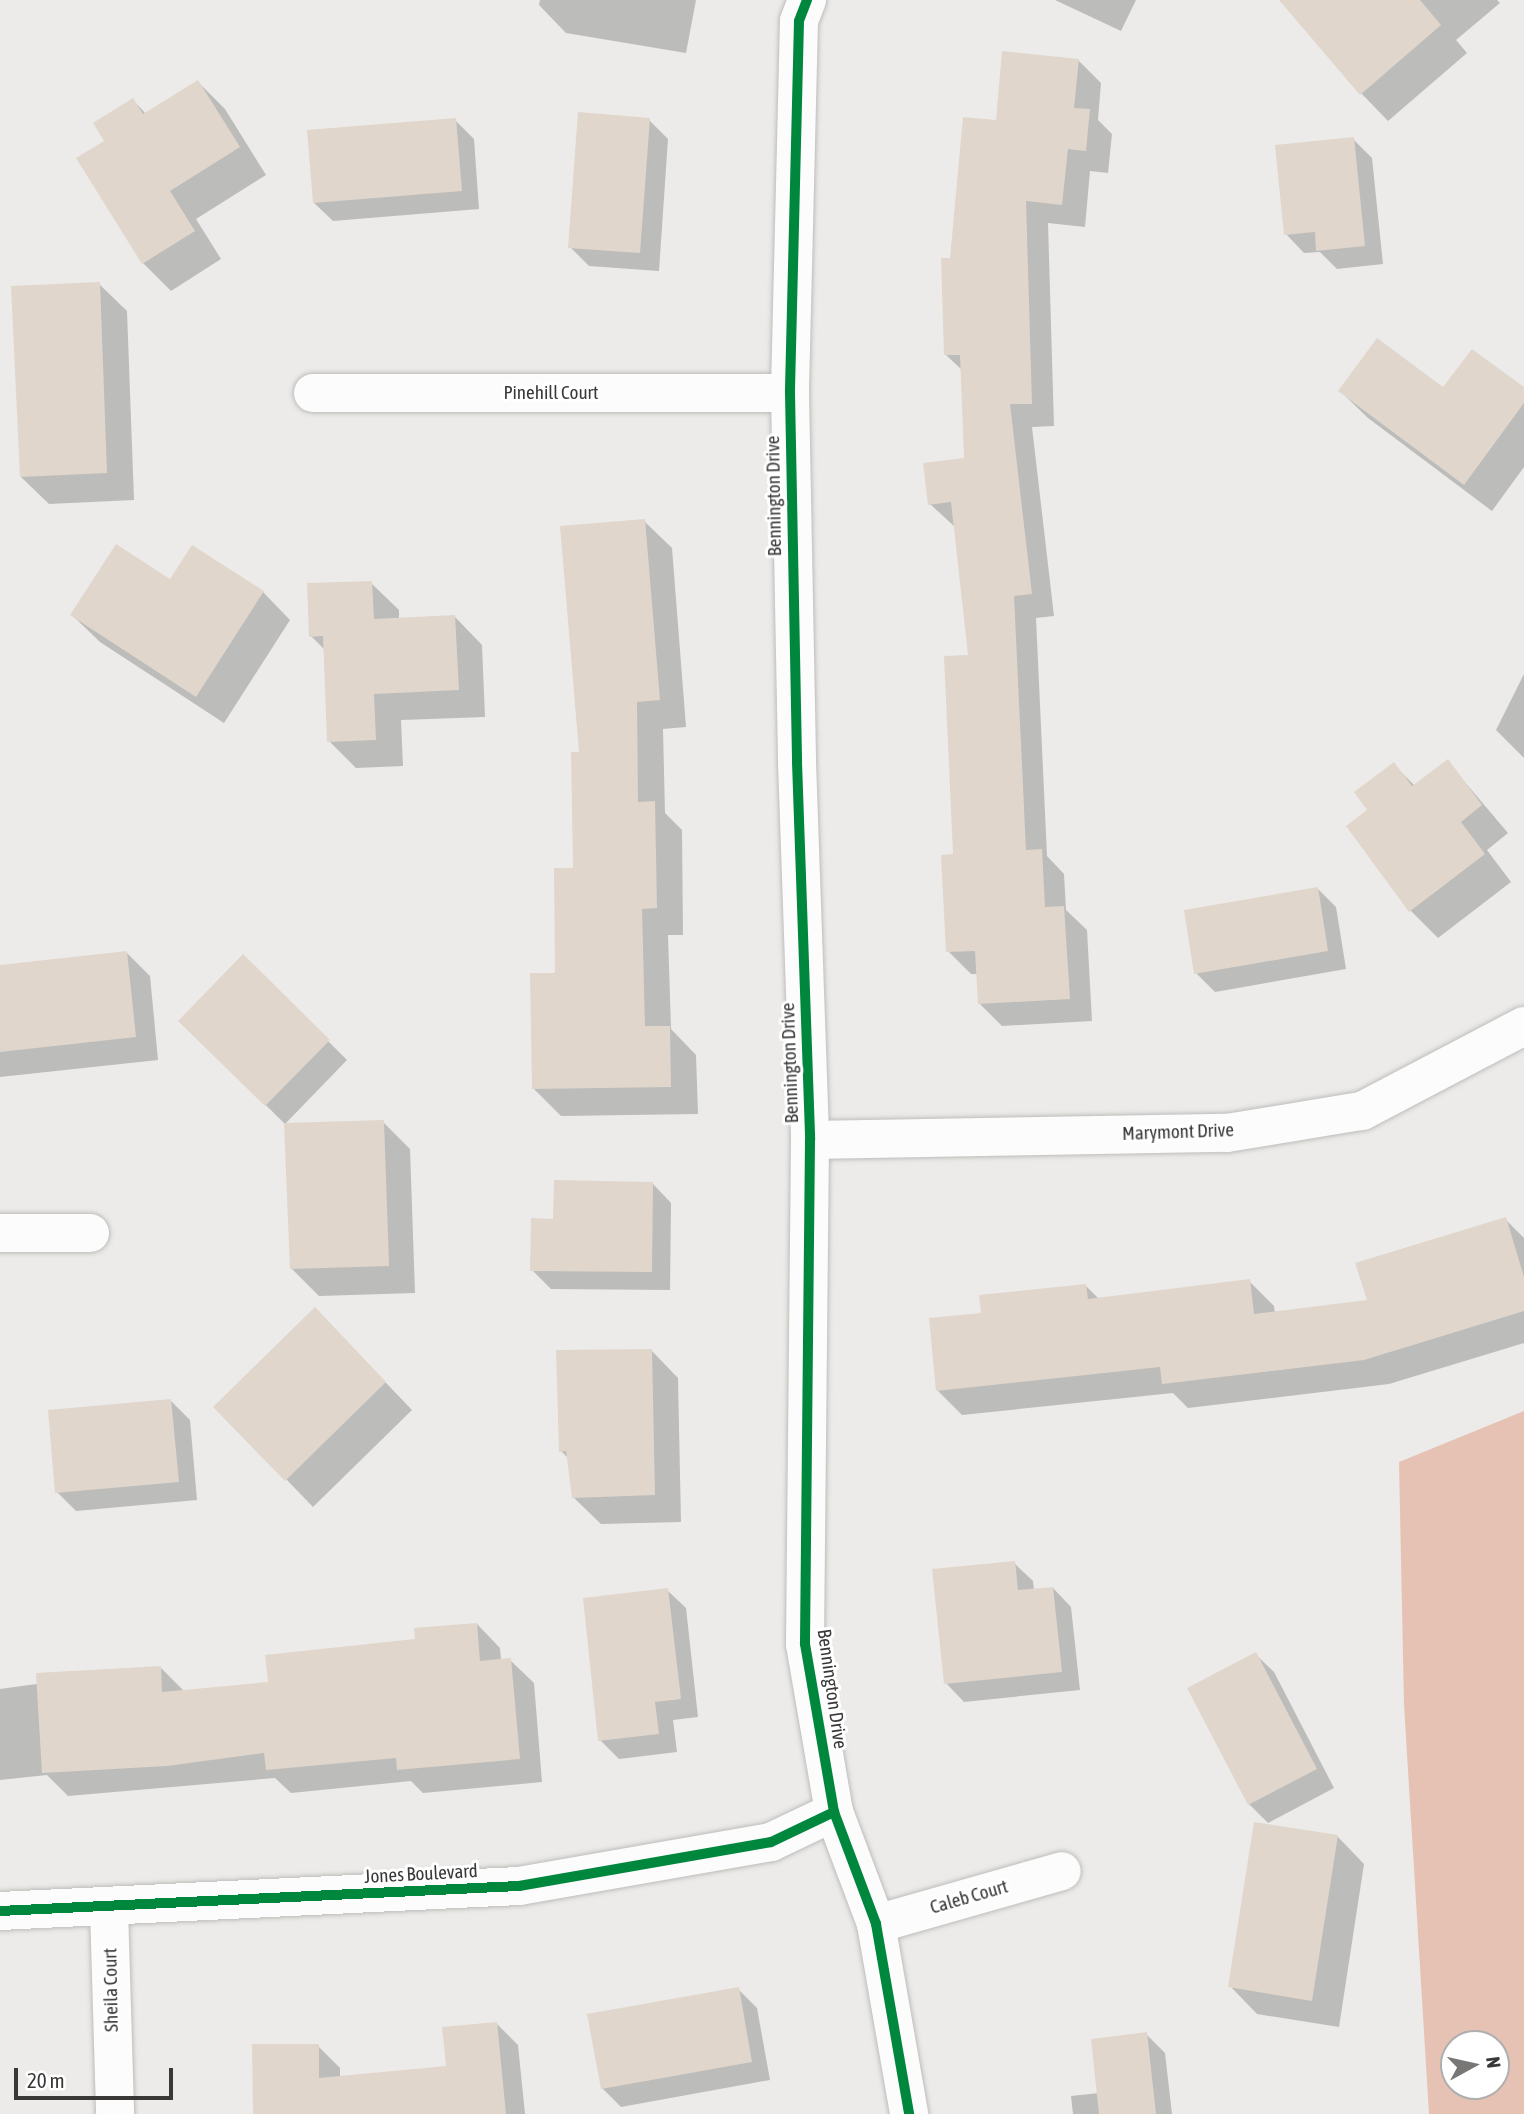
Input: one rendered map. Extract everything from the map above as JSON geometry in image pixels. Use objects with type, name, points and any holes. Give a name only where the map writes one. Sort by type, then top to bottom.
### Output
[{"type":"street","name":"Bennington Drive","points":[[807,0],[799,21],[790,393],[797,762],[810,1140],[805,1644],[834,1812],[876,1924],[909,2114]]},
{"type":"street","name":"Pinehill Court","points":[[313,393],[790,393]]},
{"type":"street","name":"Marymont Drive","points":[[810,1140],[1241,1131],[1362,1111],[1524,1026]]},
{"type":"street","points":[[0,1233],[90,1233]]},
{"type":"street","name":"Jones Boulevard","points":[[0,1911],[109,1908],[519,1886],[771,1842],[834,1812]]},
{"type":"street","name":"Caleb Court","points":[[876,1924],[1062,1871]]},
{"type":"street","name":"Sheila Court","points":[[109,1908],[115,2114]]},
{"type":"shaded area","points":[[1524,1411],[1524,2114],[1429,2114],[1404,1705],[1399,1462]]},
{"type":"building","points":[[1279,0],[1420,0],[1441,25],[1360,95]]},
{"type":"building","points":[[1002,51],[1079,59],[1074,108],[1090,109],[1086,151],[1068,149],[1062,205],[1026,201],[1032,404],[1010,404],[1032,594],[1014,596],[1026,850],[1042,849],[1045,907],[1064,906],[1070,999],[978,1004],[975,951],[946,952],[941,855],[953,854],[944,656],[968,655],[951,502],[928,505],[923,463],[964,458],[960,355],[944,355],[941,258],[950,258],[963,117],[996,120]]},
{"type":"building","points":[[198,80],[240,147],[170,191],[195,231],[142,264],[76,158],[104,141],[93,123],[133,98],[143,114]]},
{"type":"building","points":[[578,112],[650,118],[640,253],[568,248]]},
{"type":"building","points":[[456,118],[462,191],[313,203],[307,130]]},
{"type":"building","points":[[1354,137],[1365,246],[1316,251],[1315,232],[1284,235],[1275,145]]},
{"type":"building","points":[[100,282],[107,473],[20,477],[11,286]]},
{"type":"building","points":[[1377,338],[1443,387],[1472,349],[1524,387],[1524,403],[1464,485],[1338,391]]},
{"type":"building","points":[[645,519],[660,700],[637,702],[638,802],[655,801],[657,908],[642,909],[645,1026],[670,1026],[671,1087],[532,1089],[530,973],[555,973],[554,868],[573,868],[571,752],[579,752],[560,526]]},
{"type":"building","points":[[116,544],[170,579],[192,545],[264,591],[196,697],[70,615]]},
{"type":"building","points":[[372,581],[374,619],[455,615],[459,690],[374,694],[376,740],[327,742],[323,636],[309,637],[307,583]]},
{"type":"building","points":[[1448,759],[1482,805],[1461,822],[1485,854],[1409,912],[1346,826],[1367,810],[1354,792],[1394,762],[1412,786]]},
{"type":"building","points":[[1318,887],[1328,951],[1194,974],[1184,910]]},
{"type":"building","points":[[127,951],[136,1037],[0,1052],[0,965]]},
{"type":"building","points":[[243,954],[330,1040],[265,1106],[178,1021]]},
{"type":"building","points":[[384,1120],[389,1266],[290,1269],[284,1123]]},
{"type":"building","points":[[554,1180],[653,1182],[652,1272],[530,1271],[531,1218],[553,1219]]},
{"type":"building","points":[[1506,1217],[1524,1277],[1524,1311],[1364,1360],[1162,1384],[1160,1367],[936,1391],[929,1318],[981,1313],[979,1295],[1086,1284],[1088,1299],[1250,1279],[1254,1314],[1367,1300],[1355,1263]]},
{"type":"building","points":[[315,1307],[386,1382],[285,1481],[213,1407]]},
{"type":"building","points":[[652,1349],[655,1495],[572,1498],[566,1451],[559,1452],[556,1350]]},
{"type":"building","points":[[171,1399],[179,1482],[55,1493],[48,1410]]},
{"type":"building","points":[[1015,1561],[1018,1590],[1053,1587],[1062,1672],[944,1684],[932,1569]]},
{"type":"building","points":[[668,1588],[681,1699],[655,1702],[659,1734],[598,1741],[583,1598]]},
{"type":"building","points":[[477,1623],[480,1661],[511,1658],[520,1759],[397,1770],[396,1758],[266,1770],[264,1753],[167,1766],[42,1773],[36,1673],[161,1666],[162,1692],[268,1682],[265,1655],[415,1639],[414,1628]]},
{"type":"building","points":[[1256,1652],[1317,1769],[1248,1805],[1187,1688]]},
{"type":"building","points":[[1254,1822],[1338,1835],[1312,2001],[1228,1987]]},
{"type":"building","points":[[739,1987],[752,2062],[601,2089],[587,2014]]},
{"type":"building","points":[[497,2022],[506,2114],[253,2114],[252,2044],[319,2044],[319,2078],[446,2066],[442,2027]]},
{"type":"building","points":[[1147,2032],[1156,2114],[1099,2114],[1091,2039]]},
{"type":"cycle path","points":[[807,0],[799,21],[790,393],[797,762],[810,1140],[805,1644],[834,1812],[876,1924],[909,2114]]},
{"type":"cycle path","points":[[0,1911],[519,1886],[771,1842],[834,1812]]}]
